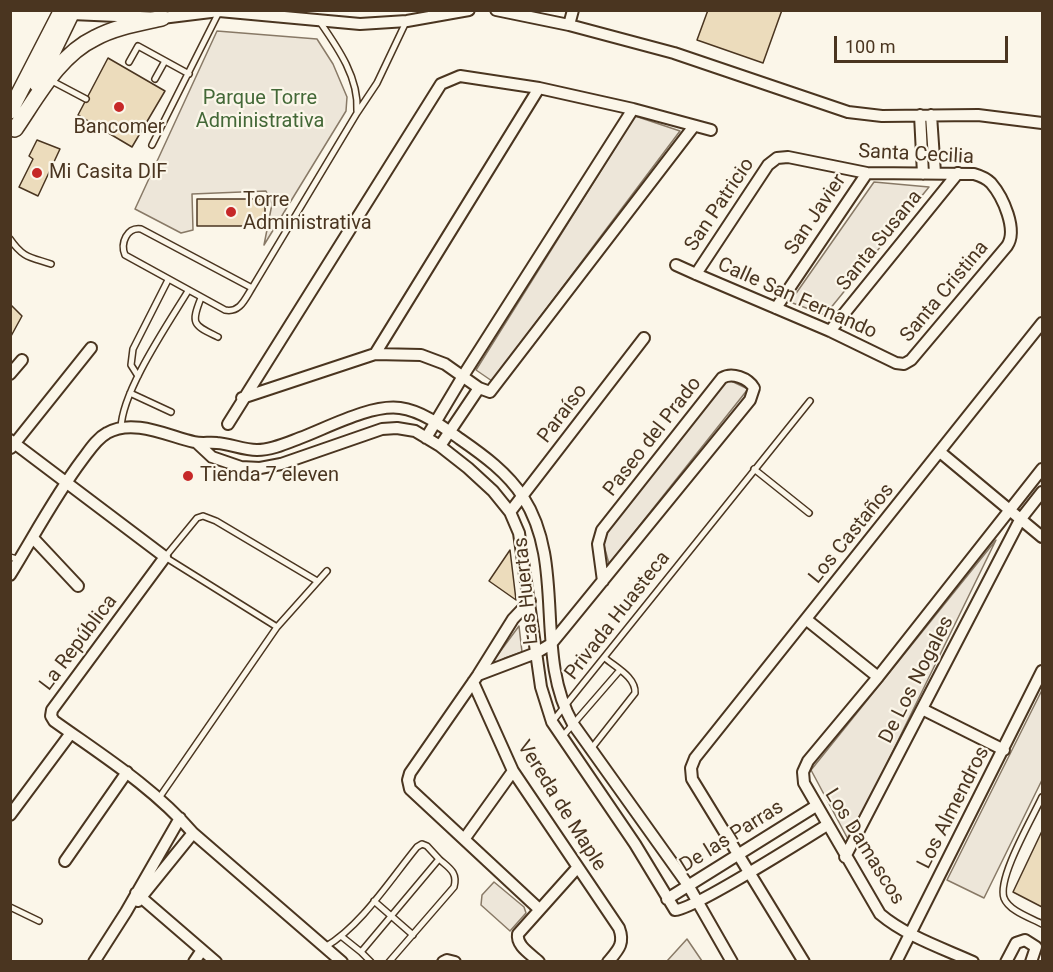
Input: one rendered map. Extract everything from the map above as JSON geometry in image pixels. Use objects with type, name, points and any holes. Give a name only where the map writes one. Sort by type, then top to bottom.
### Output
[{"type":"main road","points":[[10,111],[68,11]]},
{"type":"main road","points":[[13,134],[68,11]]},
{"type":"main road","points":[[13,134],[65,60],[93,38],[162,18]]},
{"type":"street","points":[[388,23],[392,10]]},
{"type":"street","points":[[68,11],[162,18],[219,11],[360,24],[406,21],[469,10]]},
{"type":"street","points":[[496,10],[569,25],[674,53],[848,112],[882,116],[978,115],[1042,123]]},
{"type":"street","points":[[569,25],[573,10]]},
{"type":"street","points":[[228,424],[242,398],[441,84],[460,76],[539,88],[633,109],[711,130]]},
{"type":"street","points":[[375,354],[539,88]]},
{"type":"street","points":[[426,438],[633,109]]},
{"type":"street","points":[[925,115],[934,174]]},
{"type":"street","points":[[923,174],[925,115]]},
{"type":"street","points":[[242,398],[375,354],[421,355],[445,364],[479,388],[487,392],[493,391],[694,126]]},
{"type":"street","name":"Santa Cecilia","points":[[777,158],[788,157],[867,173],[958,173],[983,177],[992,184],[1002,200],[1009,219],[1011,240]]},
{"type":"street","name":"San Patricio","points":[[696,274],[768,165],[777,158]]},
{"type":"street","name":"San Javier","points":[[776,308],[867,173]]},
{"type":"street","name":"Santa Susana","points":[[830,330],[958,173]]},
{"type":"street","name":"Santa Cristina","points":[[904,363],[911,360],[1011,240]]},
{"type":"street","name":"Calle San Fernando","points":[[676,265],[830,330],[896,363],[904,363]]},
{"type":"street","name":"Los Castaños","points":[[739,854],[692,779],[691,768],[695,758],[1042,323]]},
{"type":"street","name":"Paraíso","points":[[510,512],[644,338]]},
{"type":"street","points":[[91,348],[12,444],[165,557]]},
{"type":"street","points":[[10,374],[22,360]]},
{"type":"street","name":"Paseo del Prado","points":[[476,678],[536,653],[551,644],[603,581],[750,400],[754,388],[748,381],[731,375],[722,378],[602,530],[598,544],[603,581]]},
{"type":"street","points":[[440,447],[479,388]]},
{"type":"street","name":"Las Huertas","points":[[121,428],[139,428],[197,443],[217,443],[259,450],[275,448],[355,417],[379,410],[399,408],[418,413],[451,432],[508,477],[523,496],[538,525],[544,550],[556,681],[564,709],[688,885],[732,962]]},
{"type":"street","points":[[10,575],[15,558],[33,538],[65,483],[95,443],[106,434],[121,428]]},
{"type":"street","name":"Las Huertas","points":[[197,443],[212,457],[241,467],[260,468],[281,464],[382,429],[397,428],[415,431],[440,447],[493,491],[510,512],[519,533],[536,653],[542,687],[552,722],[635,844],[672,908],[679,911]]},
{"type":"street","points":[[940,452],[1042,537]]},
{"type":"street","points":[[1009,511],[1042,469]]},
{"type":"street","points":[[1020,520],[1042,492]]},
{"type":"street","name":"De Los Nogales","points":[[803,772],[808,761],[878,677],[1009,511]]},
{"type":"street","name":"De Los Nogales","points":[[845,856],[1020,520]]},
{"type":"street","points":[[33,538],[78,586]]},
{"type":"street","name":"La República","points":[[165,557],[52,710],[51,716],[54,721],[127,772],[159,798],[193,834],[342,962]]},
{"type":"street","points":[[530,601],[513,619],[476,678],[410,772],[408,780],[410,789],[539,909]]},
{"type":"street","points":[[807,620],[878,677]]},
{"type":"street","name":"Los Almendros","points":[[896,962],[1042,671]]},
{"type":"street","name":"Vereda de Maple","points":[[476,678],[513,771],[619,928],[622,937],[621,946],[608,962]]},
{"type":"street","points":[[922,709],[1004,750]]},
{"type":"street","points":[[10,814],[71,733]]},
{"type":"street","points":[[465,838],[513,771]]},
{"type":"street","points":[[65,861],[127,772]]},
{"type":"street","name":"Los Damascos","points":[[803,772],[804,783],[816,806],[880,914],[910,933],[973,962]]},
{"type":"street","name":"De las Parras","points":[[667,899],[816,806]]},
{"type":"street","points":[[139,895],[180,818]]},
{"type":"street","name":"De las Parras","points":[[679,911],[827,825]]},
{"type":"street","points":[[94,962],[139,895],[193,834]]},
{"type":"street","points":[[739,854],[804,962]]},
{"type":"street","points":[[539,962],[519,944],[518,934],[577,868]]},
{"type":"street","points":[[139,895],[216,962]]},
{"type":"street","points":[[1006,962],[1016,943],[1025,940],[1036,947],[1031,962]]},
{"type":"street","points":[[194,962],[202,950]]},
{"type":"lane","points":[[152,145],[219,11]]},
{"type":"lane","points":[[252,288],[141,229],[135,228],[130,231],[123,243],[125,255],[168,280],[225,310],[238,308],[252,288],[357,113],[377,84],[406,21]]},
{"type":"lane","points":[[320,22],[338,48],[358,94],[357,113]]},
{"type":"lane","points":[[129,62],[138,46],[189,74]]},
{"type":"lane","points":[[155,79],[165,61]]},
{"type":"lane","points":[[49,80],[86,99]]},
{"type":"lane","points":[[10,239],[24,255],[51,264]]},
{"type":"lane","points":[[138,376],[131,365],[133,349],[168,280]]},
{"type":"lane","points":[[121,428],[121,416],[138,376],[188,291]]},
{"type":"lane","points":[[201,298],[194,314],[194,322],[197,326],[218,337]]},
{"type":"lane","points":[[130,393],[171,412]]},
{"type":"lane","name":"Privada Huasteca","points":[[552,722],[810,401]]},
{"type":"lane","points":[[754,469],[809,513]]},
{"type":"lane","points":[[277,627],[165,557],[197,518],[203,516],[216,521],[317,581]]},
{"type":"lane","points":[[159,798],[277,627],[327,571]]},
{"type":"lane","points":[[591,749],[635,693],[632,680],[605,658]]},
{"type":"lane","points":[[562,738],[620,670]]},
{"type":"lane","points":[[1042,797],[1008,870],[1003,886],[1004,899],[1011,907],[1042,924]]},
{"type":"lane","points":[[325,947],[341,936],[374,901],[417,847],[422,844],[427,846],[454,873],[456,879],[454,886],[389,962]]},
{"type":"lane","points":[[361,952],[439,859]]},
{"type":"lane","points":[[374,901],[412,934]]},
{"type":"lane","points":[[10,908],[39,921]]},
{"type":"lane","points":[[341,936],[371,962]]},
{"type":"green space","name":"Parque Torre Administrativa","points":[[217,31],[317,39],[333,64],[347,97],[346,111],[264,245],[272,204],[266,191],[192,194],[193,230],[181,233],[135,209]]},
{"type":"green space","points":[[635,116],[680,131],[492,381],[476,370]]},
{"type":"green space","points":[[874,182],[929,187],[825,315],[790,302]]},
{"type":"green space","points":[[727,379],[748,389],[609,564],[602,538]]},
{"type":"green space","points":[[996,540],[849,841],[811,770]]},
{"type":"green space","points":[[519,626],[522,652],[505,658],[488,668]]},
{"type":"green space","points":[[1042,690],[1042,780],[984,898],[947,880]]},
{"type":"green space","points":[[494,882],[524,907],[526,913],[510,931],[481,905],[482,895]]},
{"type":"green space","points":[[687,939],[702,961],[667,961]]},
{"type":"building","points":[[708,10],[782,10],[763,63],[697,40]]},
{"type":"building","name":"Bancomer","points":[[108,58],[165,91],[132,147],[78,115]]},
{"type":"building","name":"Mi Casita DIF","points":[[37,140],[60,149],[38,196],[19,187],[33,159],[29,156]]},
{"type":"building","name":"Torre Administrativa","points":[[197,199],[265,199],[265,226],[197,226]]},
{"type":"building","points":[[10,304],[22,316],[10,338]]},
{"type":"building","points":[[510,550],[516,600],[489,581]]},
{"type":"building","points":[[1042,831],[1042,907],[1013,892]]},
{"type":"place","name":"Bancomer","points":[[119,107]]},
{"type":"place","name":"Mi Casita DIF","points":[[37,173]]},
{"type":"place","name":"Torre Administrativa","points":[[231,212]]},
{"type":"place","name":"Tienda 7 eleven","points":[[188,476]]}]
